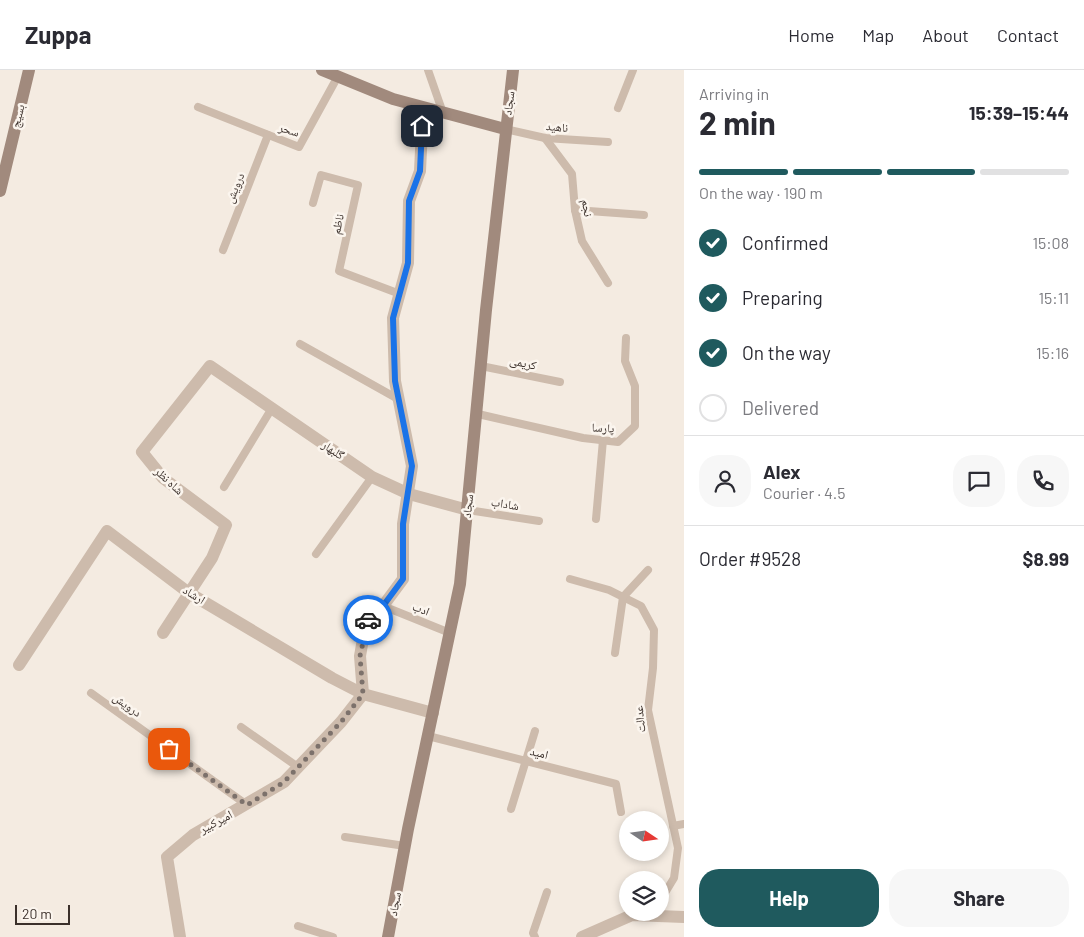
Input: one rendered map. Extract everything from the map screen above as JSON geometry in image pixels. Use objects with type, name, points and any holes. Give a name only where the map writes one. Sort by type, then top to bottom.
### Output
[{"type":"street","name":"بسیج","points":[[0,191],[29,70]]},
{"type":"street","points":[[322,70],[392,99],[505,129]]},
{"type":"street","name":"سجاد","points":[[388,937],[405,846],[460,584],[505,129],[513,70]]},
{"type":"street","points":[[363,694],[360,656],[366,622],[383,606],[403,579],[403,524],[412,466],[395,381],[393,318],[408,263],[409,201],[420,171],[423,108]]},
{"type":"street","name":"گلبهار","points":[[210,366],[372,477],[409,494],[468,510]]},
{"type":"street","name":"شاه نظر","points":[[189,593],[212,558],[226,526],[163,478],[142,452],[210,366]]},
{"type":"street","name":"ارشاد","points":[[19,666],[107,531],[189,593],[363,694],[433,713]]},
{"type":"street","points":[[163,633],[189,593]]},
{"type":"street","name":"امیرکبیر","points":[[180,937],[167,857],[192,835],[284,782],[341,722],[363,694]]},
{"type":"street","points":[[669,916],[684,917]]},
{"type":"street","points":[[582,937],[619,921]]},
{"type":"lane","points":[[428,70],[443,113]]},
{"type":"lane","points":[[618,108],[632,70]]},
{"type":"lane","name":"سحر","points":[[198,107],[299,147],[338,76]]},
{"type":"lane","name":"ناهید","points":[[505,129],[545,138],[608,142]]},
{"type":"lane","name":"درویش","points":[[223,250],[268,135]]},
{"type":"lane","name":"نجم","points":[[545,138],[572,174],[575,210],[582,241],[608,283]]},
{"type":"lane","name":"ناظم","points":[[313,203],[321,175],[358,185],[339,271],[400,294]]},
{"type":"lane","points":[[575,210],[644,215]]},
{"type":"lane","name":"پارسا","points":[[478,414],[583,438],[618,442],[635,426],[636,386],[625,361],[626,338]]},
{"type":"lane","points":[[300,344],[398,399]]},
{"type":"lane","name":"کریمی","points":[[482,366],[560,382]]},
{"type":"lane","points":[[224,488],[272,408]]},
{"type":"lane","points":[[596,519],[603,440]]},
{"type":"lane","points":[[316,554],[372,477]]},
{"type":"lane","name":"شاداب","points":[[468,510],[538,521]]},
{"type":"lane","points":[[614,653],[623,597],[648,570]]},
{"type":"lane","name":"عدالت","points":[[570,579],[609,590],[642,606],[654,630],[653,668],[648,710],[678,848],[674,878],[669,886]]},
{"type":"lane","name":"ادب","points":[[383,606],[450,633]]},
{"type":"lane","name":"درویش","points":[[91,692],[247,805]]},
{"type":"lane","points":[[241,727],[298,767]]},
{"type":"lane","points":[[511,809],[535,730]]},
{"type":"lane","name":"امید","points":[[428,736],[616,784],[621,811]]},
{"type":"lane","points":[[673,826],[684,824]]},
{"type":"lane","points":[[345,837],[405,846]]},
{"type":"lane","points":[[534,937],[533,933],[547,892]]},
{"type":"lane","points":[[298,926],[333,937]]},
{"type":"way so far","points":[[169,749],[247,805],[284,782],[341,722],[363,694],[360,656],[366,622],[368,620]]},
{"type":"route","points":[[368,620],[383,606],[403,579],[403,524],[412,466],[395,381],[393,318],[408,263],[409,201],[420,171],[422,126]]}]
